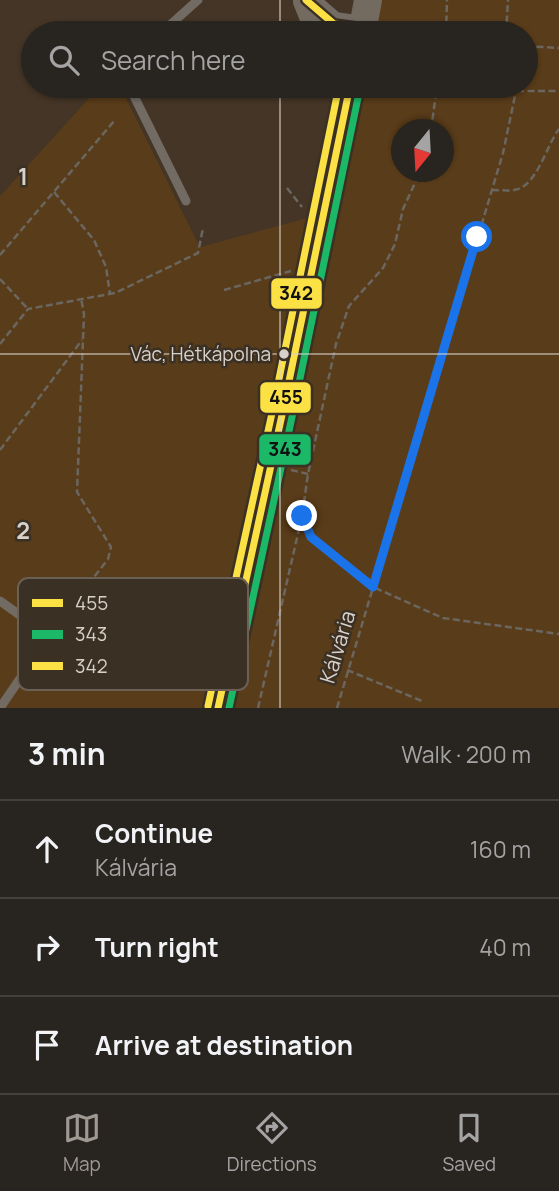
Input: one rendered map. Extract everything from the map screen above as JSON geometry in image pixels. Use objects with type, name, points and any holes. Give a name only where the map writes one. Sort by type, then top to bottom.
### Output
[{"type":"main road","points":[[364,21],[368,0]]},
{"type":"main road","points":[[306,1],[330,21]]},
{"type":"main road","points":[[306,1],[315,21]]},
{"type":"main road","points":[[341,98],[343,113]]},
{"type":"main road","points":[[246,578],[347,98]]},
{"type":"main road","points":[[218,708],[222,690]]},
{"type":"lane","points":[[174,21],[198,0]]},
{"type":"lane","points":[[135,98],[186,201]]},
{"type":"lane","points":[[0,601],[18,614]]},
{"type":"lane","points":[[0,708],[18,682]]},
{"type":"path","points":[[447,0],[448,21]]},
{"type":"path","points":[[506,21],[508,0]]},
{"type":"path","points":[[538,47],[559,48]]},
{"type":"path","points":[[538,90],[559,90]]},
{"type":"path","points":[[432,119],[435,98]]},
{"type":"path","name":"Kálvária","points":[[337,708],[503,153],[515,98]]},
{"type":"path","points":[[0,255],[115,120]]},
{"type":"path","points":[[492,190],[524,187],[532,178],[559,129]]},
{"type":"path","points":[[258,708],[302,516],[308,474],[336,344],[349,306],[383,268],[395,244],[403,209],[415,182]]},
{"type":"path","points":[[54,192],[94,240],[106,267],[110,294]]},
{"type":"path","points":[[0,344],[28,309],[110,294],[198,253],[203,228]]},
{"type":"path","points":[[224,290],[311,265]]},
{"type":"path","points":[[0,279],[28,309]]},
{"type":"path","points":[[81,298],[84,314],[77,492],[111,547],[108,559],[93,578]]},
{"type":"path","points":[[0,450],[83,338]]},
{"type":"path","points":[[302,516],[311,537],[373,587],[443,618],[559,634]]},
{"type":"path","points":[[348,670],[422,701]]},
{"type":"shaded area","points":[[0,0],[361,0],[357,21],[21,21],[21,98],[89,98],[0,196]]},
{"type":"shaded area","points":[[361,0],[559,0],[559,708],[0,708],[0,196],[89,98],[126,98],[200,247],[318,215],[342,98],[538,98],[538,21],[357,21]]},
{"type":"shaded area","points":[[126,98],[342,98],[318,215],[200,247]]},
{"type":"transit line","name":"455","points":[[306,0],[330,21]]},
{"type":"transit line","name":"342","points":[[236,578],[337,98]]},
{"type":"transit line","name":"455","points":[[246,578],[348,98]]},
{"type":"transit line","name":"343","points":[[248,620],[358,98]]},
{"type":"transit line","name":"342","points":[[208,706],[211,690]]},
{"type":"transit line","name":"455","points":[[218,708],[222,690]]},
{"type":"transit line","name":"343","points":[[229,708],[233,690]]},
{"type":"place","name":"Vác, Hétkápolna","points":[[284,354]]},
{"type":"route","points":[[302,516],[311,537],[373,587],[477,237]]}]
